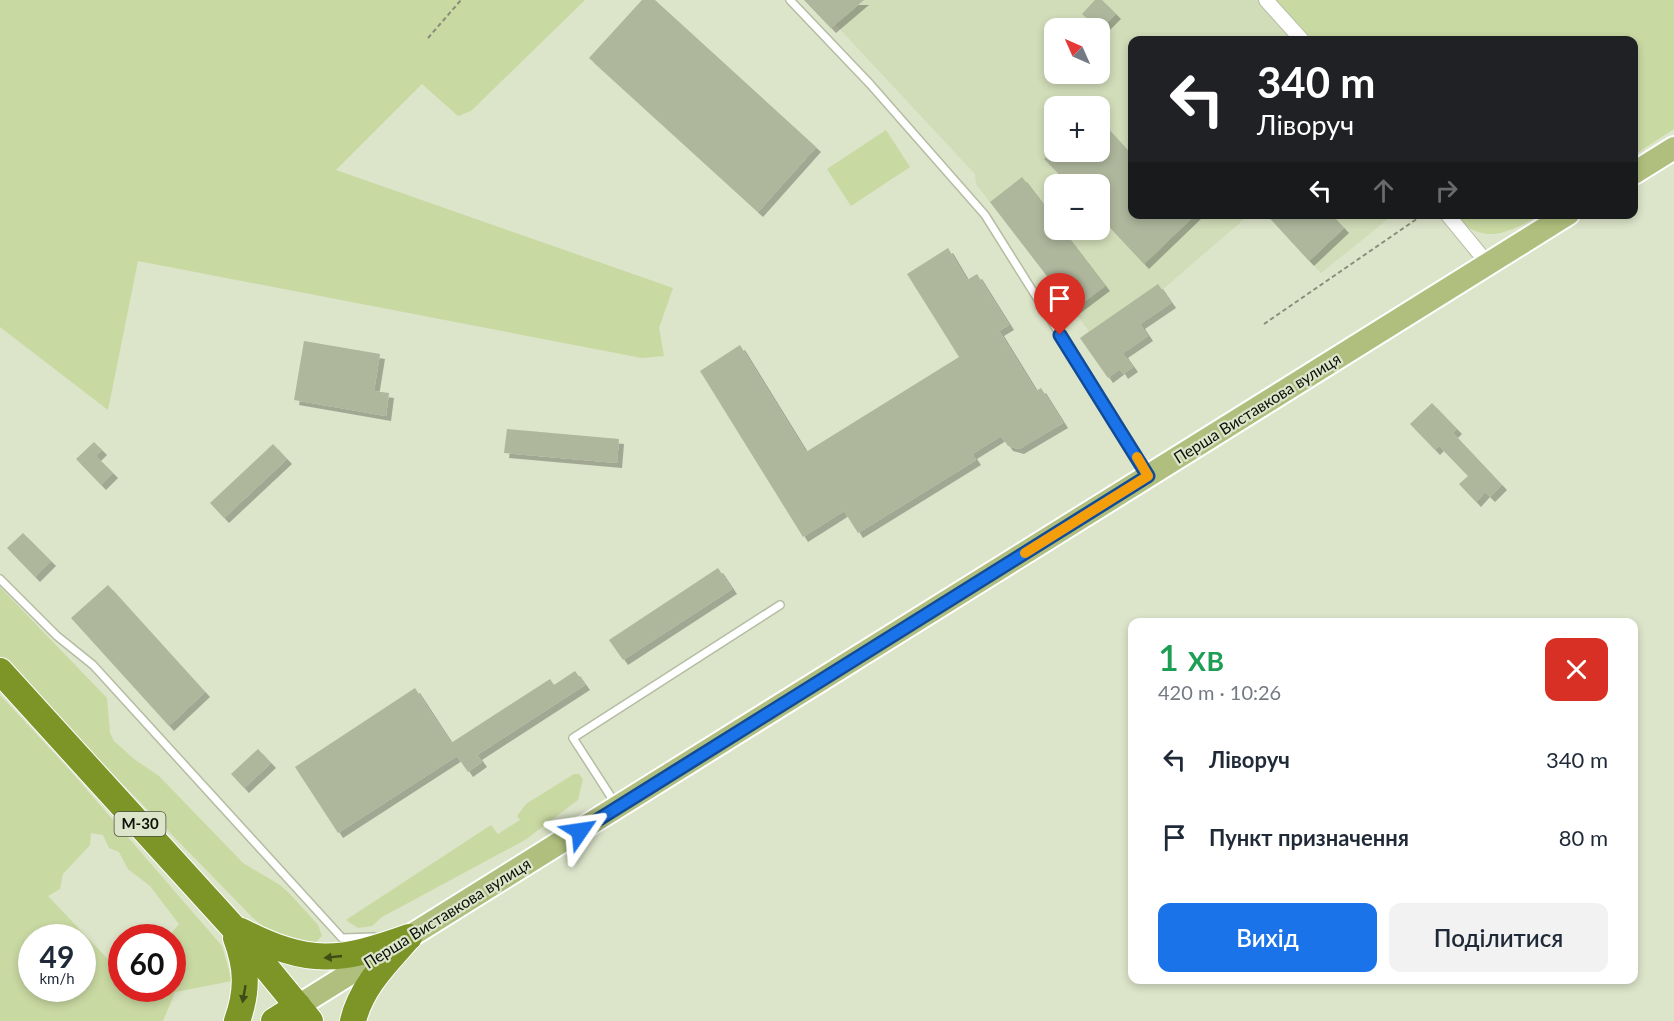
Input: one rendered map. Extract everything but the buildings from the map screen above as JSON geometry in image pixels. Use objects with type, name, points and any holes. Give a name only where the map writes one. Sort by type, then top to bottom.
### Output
[{"type":"highway","name":"М-30","points":[[0,671],[232,926],[304,1014]]},
{"type":"highway","points":[[232,926],[278,949],[322,958],[365,952],[409,937]]},
{"type":"highway","points":[[232,926],[244,960],[246,986],[237,1021]]},
{"type":"highway","points":[[353,1021],[357,1003],[372,979],[409,937]]},
{"type":"highway","name":"Перша Виставкова вулиця","points":[[274,1021],[304,1014]]},
{"type":"main road","points":[[1638,170],[1674,148]]},
{"type":"main road","name":"Перша Виставкова вулиця","points":[[304,1014],[409,937],[1560,219]]},
{"type":"street","points":[[1266,0],[1298,36]]},
{"type":"street","points":[[1451,219],[1488,264]]},
{"type":"lane","points":[[790,0],[870,84],[985,215],[1148,476]]},
{"type":"lane","points":[[0,579],[57,636],[93,665],[342,938],[409,937]]},
{"type":"lane","points":[[618,807],[573,738],[780,605]]},
{"type":"path","points":[[428,38],[460,0]]},
{"type":"path","points":[[1264,324],[1417,219]]},
{"type":"shaded area","points":[[0,0],[585,0],[471,111],[458,116],[422,84],[336,170],[673,288],[659,328],[664,356],[642,358],[138,261],[108,410],[0,327]]},
{"type":"shaded area","points":[[804,0],[1257,0],[1289,36],[1128,36],[1128,219],[1244,219],[1162,290],[1171,303],[1140,324],[1148,336],[1124,352],[1133,367],[1123,374],[1120,369],[1108,378],[1080,338],[1089,331],[976,184],[975,174],[836,25],[831,29]]},
{"type":"shaded area","points":[[1274,0],[1674,0],[1674,129],[1638,152],[1638,36],[1307,36]]},
{"type":"shaded area","points":[[886,130],[910,167],[851,206],[827,169]]},
{"type":"shaded area","points":[[1270,219],[1388,219],[1321,273]]},
{"type":"shaded area","points":[[1457,219],[1532,219],[1506,232],[1495,234],[1485,234],[1464,225]]},
{"type":"shaded area","points":[[0,587],[107,698],[110,733],[114,741],[134,759],[159,776],[243,863],[280,885],[290,894],[318,925],[322,936],[314,944],[274,935],[252,917],[0,658]]},
{"type":"shaded area","points":[[0,695],[67,767],[222,946],[232,981],[186,990],[186,924],[179,924],[150,886],[128,869],[119,852],[109,848],[103,835],[91,833],[90,845],[63,874],[60,889],[48,896],[75,924],[18,924],[18,1002],[96,1002],[96,947],[108,959],[108,1002],[171,1002],[163,1021],[0,1021]]},
{"type":"shaded area","points":[[574,774],[579,774],[583,779],[578,800],[525,840],[382,917],[372,926],[358,928],[346,920],[491,825],[498,834],[520,820],[517,816],[526,804]]},
{"type":"slow traffic","points":[[1025,553],[1148,476],[1137,457]]},
{"type":"route","points":[[580,831],[1148,476],[1060,335]]}]
